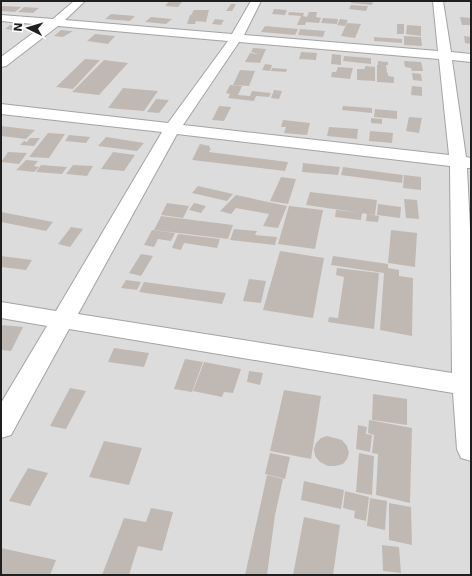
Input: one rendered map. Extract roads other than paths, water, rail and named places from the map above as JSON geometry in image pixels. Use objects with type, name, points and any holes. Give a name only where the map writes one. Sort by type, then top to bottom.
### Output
[{"type":"street","points":[[1,63],[55,23],[80,1]]},
{"type":"street","points":[[1,427],[172,129],[236,38],[256,1]]},
{"type":"street","points":[[438,1],[445,56],[465,162],[468,386],[471,449]]},
{"type":"street","points":[[1,18],[471,58]]},
{"type":"street","points":[[1,109],[465,162]]},
{"type":"street","points":[[1,310],[468,386]]}]
